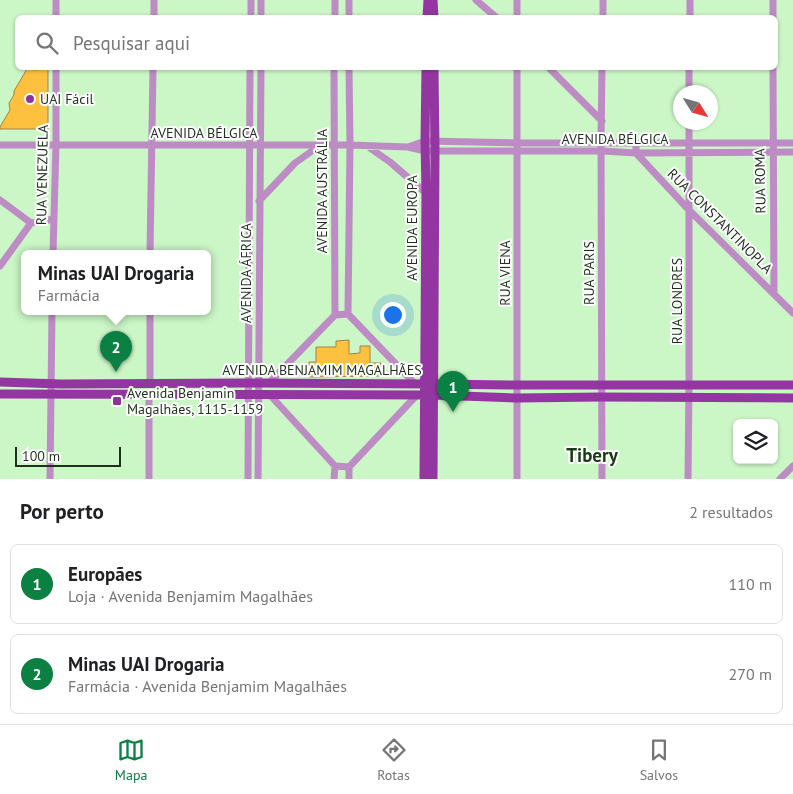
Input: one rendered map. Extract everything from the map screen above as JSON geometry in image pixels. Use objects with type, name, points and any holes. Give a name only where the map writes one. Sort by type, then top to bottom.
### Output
[{"type":"main road","points":[[427,15],[428,0]]},
{"type":"main road","points":[[434,0],[434,15]]},
{"type":"main road","name":"AVENIDA EUROPA","points":[[426,70],[424,384],[433,479]]},
{"type":"main road","name":"AVENIDA EUROPA","points":[[424,384],[434,203],[434,70]]},
{"type":"main road","name":"AVENIDA BENJAMIM MAGALHÃES","points":[[0,382],[51,384],[793,385]]},
{"type":"main road","points":[[365,395],[366,384]]},
{"type":"main road","name":"AVENIDA BENJAMIM MAGALHÃES","points":[[0,394],[793,398]]},
{"type":"main road","name":"AVENIDA EUROPA","points":[[424,479],[425,396]]},
{"type":"street","points":[[56,0],[56,15]]},
{"type":"street","points":[[154,0],[154,15]]},
{"type":"street","points":[[251,0],[251,15]]},
{"type":"street","points":[[261,0],[261,15]]},
{"type":"street","points":[[335,0],[335,15]]},
{"type":"street","points":[[349,0],[349,15]]},
{"type":"street","points":[[476,0],[494,15]]},
{"type":"street","points":[[517,0],[517,15]]},
{"type":"street","points":[[603,0],[603,15]]},
{"type":"street","points":[[690,0],[690,15]]},
{"type":"street","points":[[773,0],[773,15]]},
{"type":"street","name":"RUA VENEZUELA","points":[[53,250],[56,70]]},
{"type":"street","points":[[150,250],[153,70]]},
{"type":"street","name":"AVENIDA ÁFRICA","points":[[248,479],[250,70]]},
{"type":"street","name":"AVENIDA ÁFRICA","points":[[258,479],[261,70]]},
{"type":"street","name":"AVENIDA AUSTRÁLIA","points":[[334,70],[336,315]]},
{"type":"street","name":"AVENIDA AUSTRÁLIA","points":[[348,314],[349,70]]},
{"type":"street","name":"RUA VIENA","points":[[517,70],[517,479]]},
{"type":"street","points":[[551,70],[602,122]]},
{"type":"street","name":"RUA PARIS","points":[[602,70],[602,479]]},
{"type":"street","points":[[689,85],[690,70]]},
{"type":"street","name":"RUA ROMA","points":[[773,70],[774,294]]},
{"type":"street","name":"RUA LONDRES","points":[[688,479],[689,130]]},
{"type":"street","name":"AVENIDA BÉLGICA","points":[[408,147],[425,141],[793,143]]},
{"type":"street","points":[[636,143],[636,153]]},
{"type":"street","name":"AVENIDA BÉLGICA","points":[[0,145],[350,145],[408,147],[435,152],[793,152]]},
{"type":"street","points":[[250,211],[295,164],[320,146]]},
{"type":"street","points":[[367,146],[390,162],[426,193],[434,203]]},
{"type":"street","name":"RUA CONSTANTINOPLA","points":[[636,153],[689,210],[793,313]]},
{"type":"street","points":[[0,200],[31,223]]},
{"type":"street","points":[[0,266],[31,223],[54,219]]},
{"type":"street","points":[[249,267],[259,267]]},
{"type":"street","points":[[269,383],[336,315],[348,314],[424,384]]},
{"type":"street","points":[[50,479],[52,315]]},
{"type":"street","points":[[150,315],[150,384]]},
{"type":"street","points":[[148,394],[149,479]]},
{"type":"street","points":[[270,395],[334,466],[349,468]]},
{"type":"street","points":[[349,479],[349,468],[425,396]]},
{"type":"street","points":[[334,466],[334,479]]},
{"type":"street","points":[[780,479],[793,466]]},
{"type":"building","name":"UAI Fácil","points":[[26,70],[48,70],[48,129],[0,129],[10,110],[9,103],[14,95],[14,91]]},
{"type":"building","points":[[349,340],[349,354],[360,353],[360,346],[370,346],[370,363],[381,363],[381,376],[309,377],[309,362],[316,362],[316,347],[336,347],[336,341]]},
{"type":"place","name":"UAI Fácil","points":[[30,99]]},
{"type":"place","name":"Minas UAI Drogaria","points":[[116,372]]},
{"type":"place","name":"Avenida Benjamin Magalhães, 1115-1159","points":[[117,401]]},
{"type":"place","name":"Europães","points":[[453,412]]},
{"type":"district","name":"Tibery","points":[[592,455]]}]
